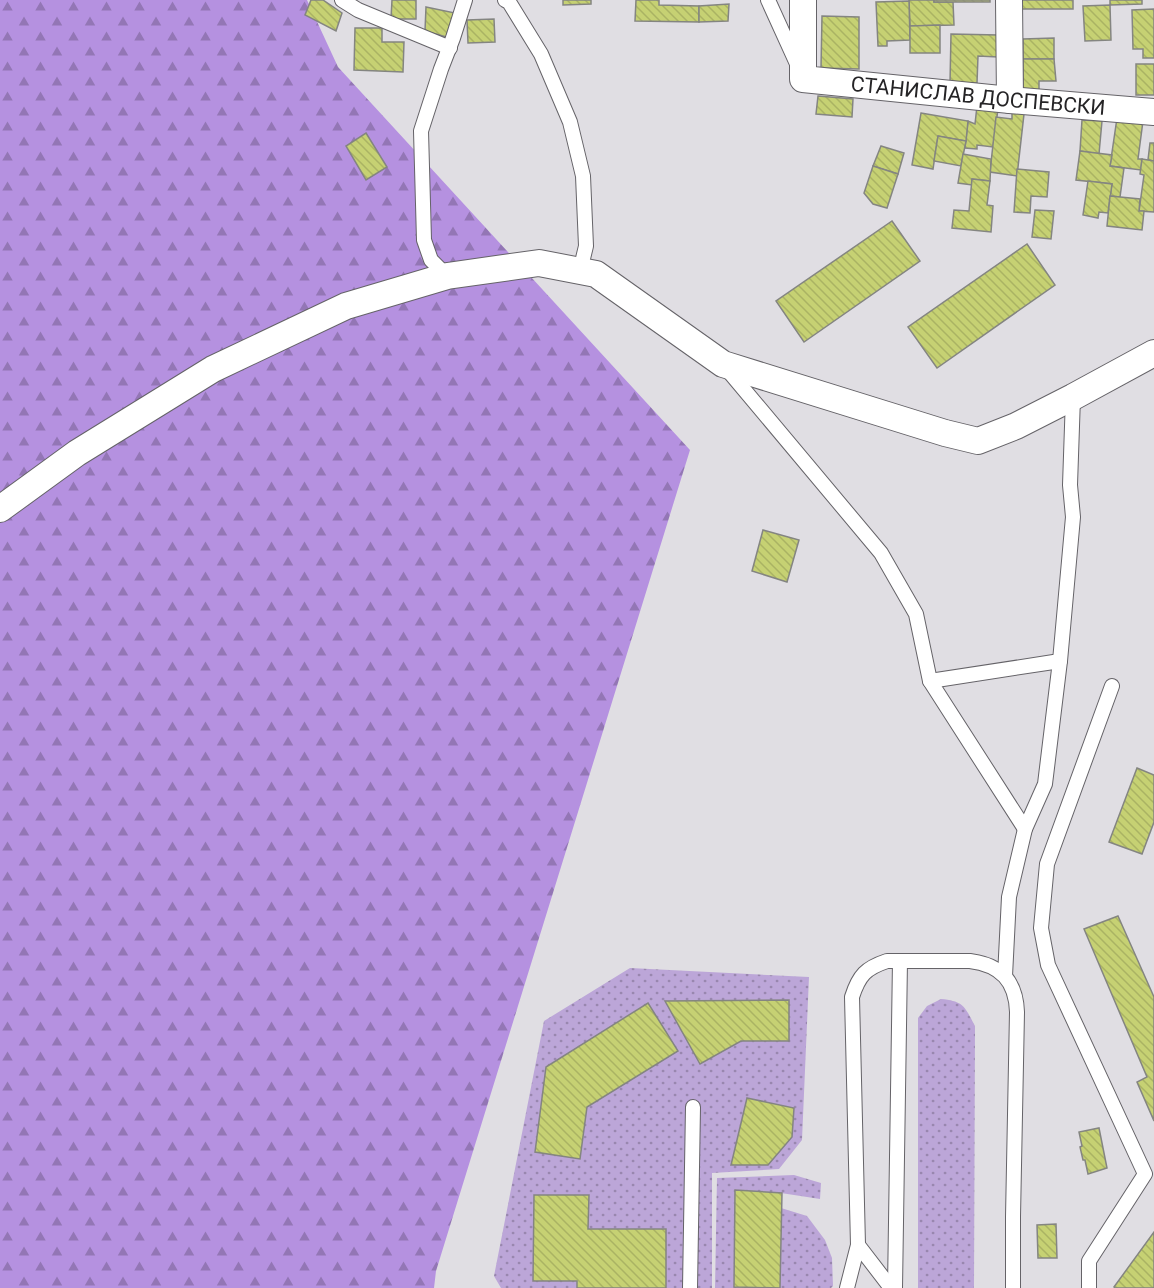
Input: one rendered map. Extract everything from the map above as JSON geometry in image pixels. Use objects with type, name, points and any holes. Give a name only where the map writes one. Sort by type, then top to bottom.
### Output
[{"type":"street","points":[[803,0],[803,79]]},
{"type":"street","points":[[1009,0],[1010,100]]},
{"type":"street","name":"СТАНИСЛАВ ДОСПЕВСКИ","points":[[803,79],[1154,112]]},
{"type":"street","points":[[0,509],[77,453],[213,369],[346,306],[447,276],[539,263],[596,274],[723,364],[935,430],[978,441],[1016,426],[1154,353]]},
{"type":"lane","points":[[342,0],[358,10],[450,48]]},
{"type":"lane","points":[[447,276],[431,260],[424,240],[420,131],[465,0]]},
{"type":"lane","points":[[505,0],[509,2],[541,54],[570,122],[583,176],[586,246],[580,271]]},
{"type":"lane","points":[[768,0],[803,79]]},
{"type":"lane","points":[[723,364],[881,553],[916,614],[930,681],[1025,829]]},
{"type":"lane","points":[[1005,976],[1009,897],[1025,829],[1045,784],[1060,661],[1073,517],[1070,485],[1073,397]]},
{"type":"lane","points":[[930,681],[1060,661]]},
{"type":"lane","points":[[1089,1288],[1089,1261],[1145,1174],[1048,965],[1041,928],[1047,864],[1112,686]]},
{"type":"lane","points":[[848,1288],[858,1245],[852,997],[856,984],[864,972],[887,961],[970,961],[995,968],[1005,976],[1017,1000],[1013,1288]]},
{"type":"lane","points":[[893,1288],[900,961]]},
{"type":"lane","points":[[690,1288],[693,1107]]},
{"type":"lane","points":[[858,1245],[893,1288]]},
{"type":"shaded area","points":[[630,968],[809,977],[802,1140],[779,1169],[712,1173],[712,1288],[501,1288],[494,1276],[544,1021]]},
{"type":"shaded area","points":[[941,999],[955,1001],[963,1006],[975,1026],[974,1288],[918,1288],[918,1018],[927,1006]]},
{"type":"shaded area","points":[[794,1175],[821,1183],[820,1199],[781,1193],[735,1190],[734,1287],[765,1288],[715,1288],[717,1178]]},
{"type":"shaded area","points":[[781,1208],[807,1216],[825,1240],[832,1258],[833,1286],[831,1288],[780,1288]]},
{"type":"green space","points":[[0,0],[307,0],[338,67],[690,450],[436,1271],[434,1288],[0,1288]]},
{"type":"building","points":[[311,0],[323,0],[342,13],[336,31],[305,15]]},
{"type":"building","points":[[392,0],[416,0],[416,19],[391,19]]},
{"type":"building","points":[[563,0],[591,0],[591,4],[563,5]]},
{"type":"building","points":[[636,0],[659,0],[659,5],[699,6],[699,22],[635,21]]},
{"type":"building","points":[[909,0],[953,2],[954,25],[910,26]]},
{"type":"building","points":[[934,0],[990,0],[990,2],[934,2]]},
{"type":"building","points":[[1018,0],[1073,0],[1073,9],[1018,9]]},
{"type":"building","points":[[1110,0],[1142,0],[1142,4],[1110,5]]},
{"type":"building","points":[[909,1],[910,40],[887,41],[887,46],[878,46],[876,2]]},
{"type":"building","points":[[729,4],[728,21],[699,22],[699,6]]},
{"type":"building","points":[[1110,5],[1111,40],[1085,41],[1083,6]]},
{"type":"building","points":[[426,7],[455,13],[450,38],[425,31]]},
{"type":"building","points":[[1154,9],[1154,58],[1143,58],[1143,49],[1133,49],[1132,10]]},
{"type":"building","points":[[822,16],[859,17],[859,69],[821,68]]},
{"type":"building","points":[[494,19],[495,42],[468,43],[467,20]]},
{"type":"building","points":[[940,25],[940,53],[910,53],[910,26]]},
{"type":"building","points":[[355,28],[382,28],[382,42],[404,42],[403,72],[354,70]]},
{"type":"building","points":[[951,34],[998,35],[998,57],[978,56],[977,83],[950,83]]},
{"type":"building","points":[[1054,38],[1054,59],[1023,59],[1023,39]]},
{"type":"building","points":[[1023,59],[1054,59],[1056,81],[1039,81],[1039,91],[1023,91]]},
{"type":"building","points":[[1136,64],[1154,64],[1154,95],[1136,95]]},
{"type":"building","points":[[818,96],[853,99],[852,117],[816,114]]},
{"type":"building","points":[[977,106],[998,109],[993,147],[977,145],[977,149],[965,148],[968,121],[975,124]]},
{"type":"building","points":[[1012,112],[1024,114],[1017,176],[990,172],[996,117],[1012,119]]},
{"type":"building","points":[[921,113],[968,121],[966,141],[938,136],[933,169],[912,165]]},
{"type":"building","points":[[1117,118],[1143,121],[1138,159],[1142,159],[1141,170],[1110,166]]},
{"type":"building","points":[[1082,120],[1102,121],[1099,154],[1080,151]]},
{"type":"building","points":[[366,133],[387,167],[366,180],[346,146]]},
{"type":"building","points":[[938,136],[966,141],[961,166],[934,161]]},
{"type":"building","points":[[1150,143],[1154,143],[1154,161],[1148,160]]},
{"type":"building","points":[[881,146],[904,153],[898,174],[873,166]]},
{"type":"building","points":[[1080,151],[1112,155],[1110,166],[1124,168],[1120,197],[1110,196],[1112,184],[1076,180]]},
{"type":"building","points":[[963,154],[991,159],[990,181],[972,179],[972,185],[958,183]]},
{"type":"building","points":[[1142,159],[1154,161],[1154,212],[1139,211],[1144,175],[1140,174]]},
{"type":"building","points":[[873,166],[898,174],[887,208],[873,204],[864,193]]},
{"type":"building","points":[[1017,169],[1049,172],[1047,197],[1031,196],[1030,213],[1014,212]]},
{"type":"building","points":[[972,179],[990,181],[987,205],[993,206],[991,232],[952,228],[954,210],[969,211]]},
{"type":"building","points":[[1088,181],[1112,184],[1108,213],[1099,212],[1098,218],[1083,215]]},
{"type":"building","points":[[1110,196],[1140,199],[1139,211],[1144,211],[1142,230],[1107,226]]},
{"type":"building","points":[[1035,210],[1054,211],[1051,239],[1032,237]]},
{"type":"building","points":[[892,221],[920,261],[804,342],[776,301]]},
{"type":"building","points":[[1027,244],[1055,285],[937,368],[908,327]]},
{"type":"building","points":[[763,530],[799,540],[787,582],[752,571]]},
{"type":"building","points":[[1137,768],[1154,775],[1154,822],[1142,854],[1109,842]]},
{"type":"building","points":[[1118,916],[1154,997],[1154,1121],[1137,1082],[1147,1077],[1084,929]]},
{"type":"building","points":[[789,1000],[789,1041],[741,1041],[700,1064],[665,1001]]},
{"type":"building","points":[[648,1003],[678,1051],[587,1107],[580,1159],[535,1152],[546,1067]]},
{"type":"building","points":[[747,1098],[794,1108],[792,1137],[768,1165],[731,1165]]},
{"type":"building","points":[[1099,1128],[1107,1168],[1088,1174],[1080,1147],[1082,1146],[1079,1132]]},
{"type":"building","points":[[735,1190],[782,1193],[780,1288],[734,1287]]},
{"type":"building","points":[[534,1195],[589,1195],[588,1229],[666,1229],[666,1288],[577,1288],[577,1281],[533,1281]]},
{"type":"building","points":[[1056,1224],[1057,1258],[1038,1258],[1037,1225]]},
{"type":"building","points":[[1154,1232],[1154,1288],[1115,1288],[1114,1287]]}]
